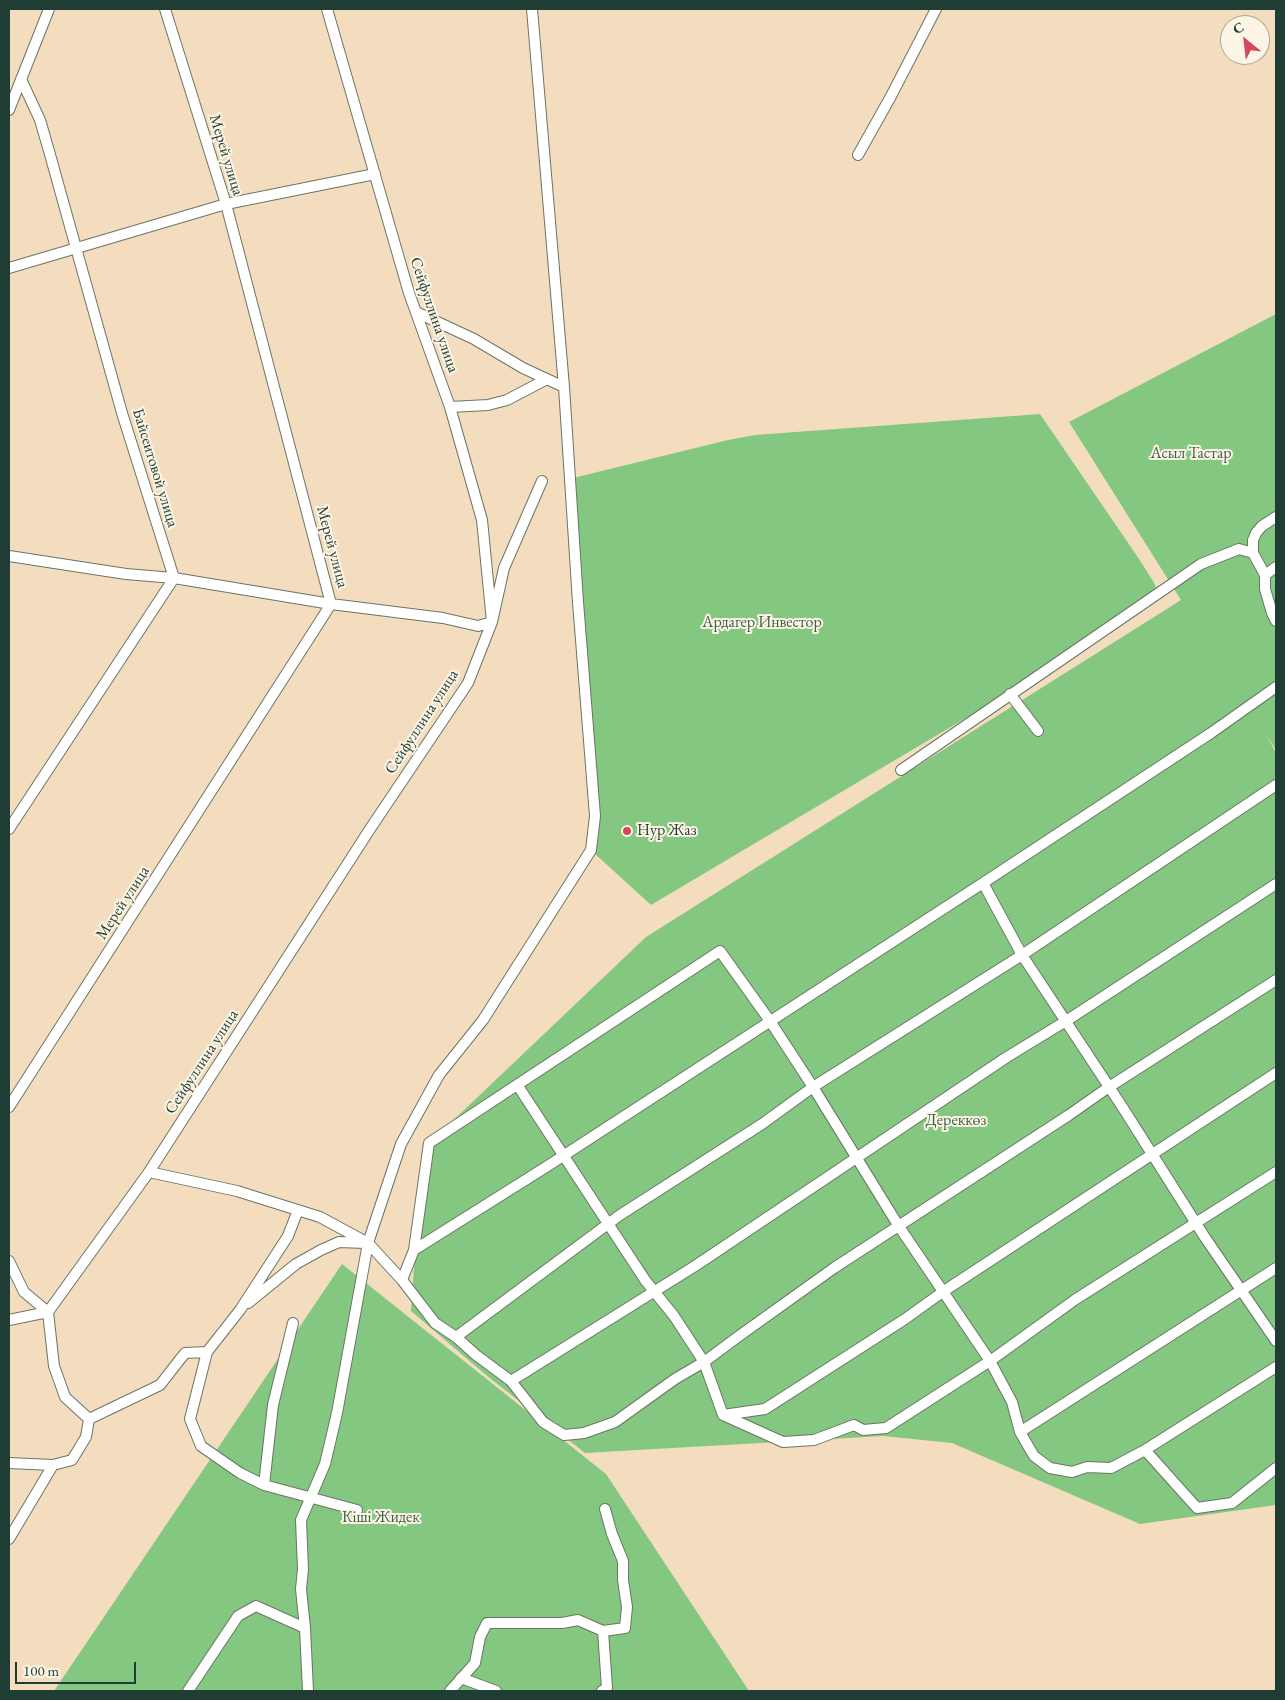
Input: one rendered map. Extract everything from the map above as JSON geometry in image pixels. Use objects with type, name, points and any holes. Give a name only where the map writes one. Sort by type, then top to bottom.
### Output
[{"type":"street","points":[[9,110],[49,9]]},
{"type":"street","name":"Мерей улица","points":[[9,1107],[331,604],[226,204],[165,9]]},
{"type":"street","name":"Сейфуллина улица","points":[[48,1312],[149,1172],[370,829],[468,682],[492,622],[482,520],[450,407],[416,312],[327,9]]},
{"type":"street","points":[[308,1691],[305,1628],[300,1589],[303,1569],[301,1520],[325,1464],[337,1413],[368,1243],[401,1144],[439,1075],[483,1020],[591,850],[595,816],[564,387],[532,9]]},
{"type":"street","points":[[858,155],[936,9]]},
{"type":"street","name":"Байсеитовой улица","points":[[21,79],[40,120],[122,412],[174,578]]},
{"type":"street","points":[[9,268],[226,204],[375,174]]},
{"type":"street","points":[[416,312],[474,339],[523,368],[564,387]]},
{"type":"street","points":[[450,407],[488,405],[507,400],[547,379]]},
{"type":"street","points":[[9,556],[126,574],[174,578],[331,604],[443,618],[478,626],[492,622],[504,568],[542,481]]},
{"type":"street","points":[[1276,517],[1262,526],[1253,540],[1253,553],[1265,575],[1265,589],[1276,621]]},
{"type":"street","points":[[901,770],[1200,564],[1239,549],[1253,553]]},
{"type":"street","points":[[1265,575],[1276,567]]},
{"type":"street","points":[[9,829],[174,578]]},
{"type":"street","points":[[414,1250],[564,1156],[983,883],[1211,733],[1276,687]]},
{"type":"street","points":[[1010,694],[1038,731]]},
{"type":"street","points":[[456,1337],[608,1224],[762,1124],[813,1087],[1022,955],[1276,785]]},
{"type":"street","points":[[983,883],[1022,955],[1240,1291],[1276,1341]]},
{"type":"street","points":[[511,1381],[695,1266],[856,1157],[1276,884]]},
{"type":"street","points":[[402,1280],[414,1250],[429,1143],[720,952],[770,1021],[898,1225],[990,1361],[1012,1402],[1020,1432],[1034,1456],[1050,1468],[1072,1472],[1086,1467],[1111,1468],[1145,1450],[1276,1367]]},
{"type":"street","points":[[149,1172],[237,1191],[320,1217],[368,1243],[402,1280],[435,1324],[456,1337],[476,1356],[511,1381],[543,1422],[564,1435],[584,1433],[615,1422],[675,1379],[704,1362],[834,1268],[898,1225],[1276,980]]},
{"type":"street","points":[[723,1415],[766,1410],[1276,1073]]},
{"type":"street","points":[[518,1086],[645,1280],[674,1316],[704,1362],[723,1415],[783,1442],[814,1440],[854,1425],[864,1430],[886,1428],[990,1361],[1076,1299],[1276,1172]]},
{"type":"street","points":[[298,1210],[288,1236],[240,1310],[207,1352],[190,1419],[201,1446],[240,1473],[264,1486],[357,1510]]},
{"type":"street","points":[[240,1310],[296,1264],[321,1250],[339,1242],[368,1243]]},
{"type":"street","points":[[9,1261],[24,1292],[48,1312],[54,1366],[65,1397],[89,1419]]},
{"type":"street","points":[[1020,1432],[1276,1268]]},
{"type":"street","points":[[9,1320],[48,1312]]},
{"type":"street","points":[[264,1486],[273,1405],[293,1323]]},
{"type":"street","points":[[89,1419],[160,1385],[186,1354],[207,1352]]},
{"type":"street","points":[[9,1463],[54,1465],[72,1460],[86,1437],[89,1419]]},
{"type":"street","points":[[1145,1450],[1197,1508],[1232,1503],[1276,1468]]},
{"type":"street","points":[[9,1540],[54,1465]]},
{"type":"street","points":[[450,1691],[476,1664],[480,1637],[487,1623],[562,1623],[578,1620],[603,1632],[625,1628],[627,1607],[623,1580],[623,1561],[612,1534],[605,1509]]},
{"type":"street","points":[[188,1691],[238,1616],[256,1606],[305,1628]]},
{"type":"street","points":[[603,1632],[606,1690]]},
{"type":"street","points":[[461,1678],[496,1691]]},
{"type":"green space","name":"Дереккөз","points":[[1276,314],[1276,750],[1267,736],[1276,753],[1276,1505],[1140,1524],[952,1443],[883,1436],[585,1453],[486,1375],[411,1311],[422,1150],[646,937],[1181,600],[1069,422]]},
{"type":"green space","name":"Ардагер Инвестор","points":[[1040,414],[1137,556],[1159,594],[1035,677],[651,905],[594,853],[574,623],[565,480],[755,435]]},
{"type":"green space","name":"Кіші Жидек","points":[[342,1264],[606,1474],[749,1691],[54,1691]]},
{"type":"place","name":"Нур Жаз","points":[[627,831]]},
{"type":"park label","name":"Асыл Тастар","points":[[1191,454]]}]
